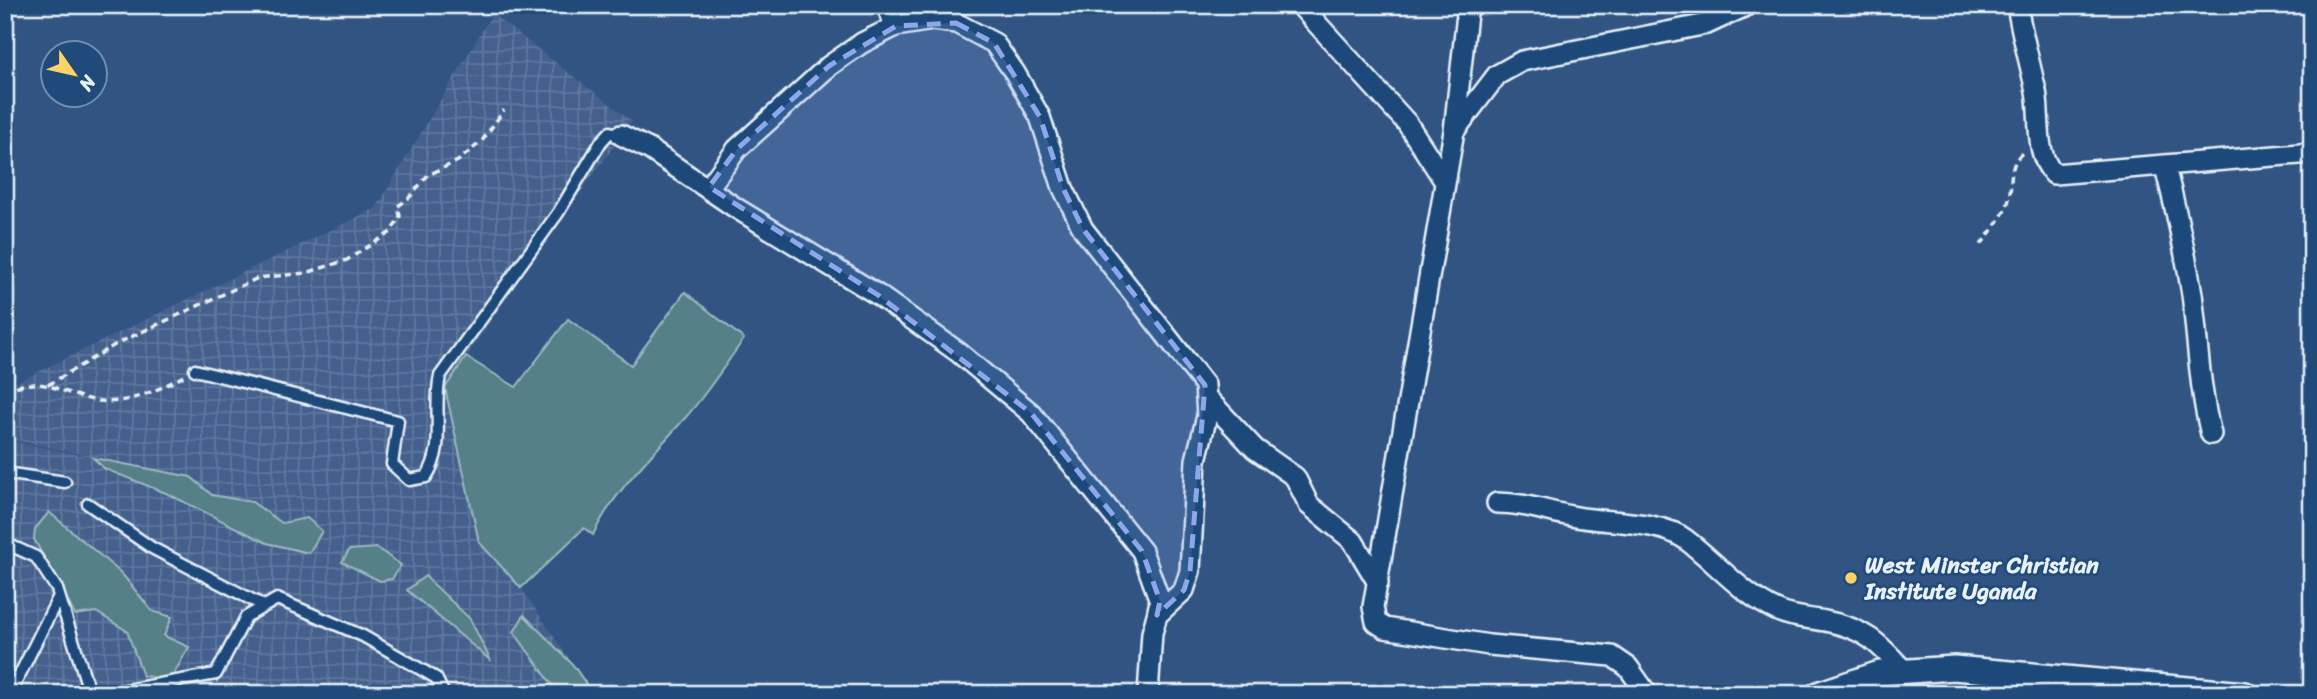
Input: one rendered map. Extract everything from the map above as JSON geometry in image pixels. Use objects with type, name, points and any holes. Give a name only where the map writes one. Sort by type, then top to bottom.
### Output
[{"type":"street","points":[[886,5],[896,26]]},
{"type":"street","points":[[1300,5],[1407,123],[1446,182]]},
{"type":"street","points":[[1468,5],[1446,182],[1373,607],[1376,622],[1385,628],[1489,645],[1612,656],[1628,667],[1647,694]]},
{"type":"street","points":[[1454,131],[1497,75],[1522,61],[1707,24],[1748,5]]},
{"type":"street","points":[[2018,10],[2036,91],[2042,148],[2048,168],[2054,174],[2312,153]]},
{"type":"street","points":[[709,187],[737,149],[830,66],[862,43],[896,26],[933,20],[956,23],[994,43],[1040,117],[1062,188],[1083,229],[1205,385],[1208,398],[1196,460],[1190,571],[1184,590],[1157,615]]},
{"type":"street","points":[[621,135],[649,149],[709,187],[736,208],[878,295],[958,352],[1031,413],[1142,551],[1160,601],[1152,633],[1148,694]]},
{"type":"street","points":[[2165,167],[2180,227],[2192,296],[2202,399],[2211,434]]},
{"type":"street","points":[[1208,398],[1255,449],[1295,477],[1309,505],[1353,541],[1378,583]]},
{"type":"street","points":[[1497,503],[1521,503],[1571,516],[1670,530],[1685,539],[1725,577],[1764,603],[1793,616],[1856,629],[1875,639],[1904,671]]},
{"type":"street","points":[[1818,694],[1880,673],[1954,668],[2245,694]]},
{"type":"lane","points":[[195,370],[398,421],[392,464],[409,480],[426,477],[436,462],[439,438],[435,394],[440,376],[558,213],[601,142],[610,132],[621,135]]},
{"type":"lane","points":[[5,473],[65,482]]},
{"type":"lane","points":[[88,504],[152,548],[264,607]]},
{"type":"lane","points":[[5,543],[36,557],[59,596],[90,694]]},
{"type":"lane","points":[[5,693],[14,686],[59,596]]},
{"type":"lane","points":[[104,694],[216,674],[246,617],[277,599],[363,636],[436,678],[444,694]]},
{"type":"path","points":[[48,385],[118,343],[258,278],[306,273],[347,260],[391,232],[400,216],[398,206],[408,199],[428,175],[458,161],[482,141],[504,110]]},
{"type":"path","points":[[1981,245],[2008,204],[2017,157],[2026,150],[2042,148]]},
{"type":"path","points":[[5,391],[22,383],[48,385],[101,402],[148,394],[195,370]]},
{"type":"highlighted area","points":[[956,23],[994,43],[1040,117],[1063,188],[1083,229],[1205,385],[1190,571],[1184,590],[1157,615],[1160,601],[1142,551],[1031,413],[878,295],[709,187],[737,149],[829,66],[896,26]]},
{"type":"shaded area","points":[[492,14],[632,121],[539,250],[445,388],[479,542],[521,588],[593,694],[5,694],[5,440],[136,466],[5,438],[5,388],[376,208]]},
{"type":"green space","points":[[685,292],[744,339],[694,408],[623,487],[593,535],[584,528],[521,588],[479,542],[445,388],[466,357],[516,387],[568,319],[631,365]]},
{"type":"green space","points":[[93,458],[191,477],[212,495],[252,502],[282,523],[307,518],[322,531],[309,553],[267,543],[166,493],[105,469]]},
{"type":"green space","points":[[49,512],[122,574],[152,611],[172,617],[164,636],[189,647],[171,679],[143,676],[127,631],[96,612],[75,615],[34,539],[35,529]]},
{"type":"green space","points":[[377,548],[401,565],[392,579],[380,581],[342,562],[349,550]]},
{"type":"green space","points":[[425,576],[470,619],[491,661],[407,590]]},
{"type":"green space","points":[[524,615],[573,665],[593,694],[559,694],[514,632]]},
{"type":"place","name":"West Minster Christian Institute Uganda","points":[[1851,578]]}]
